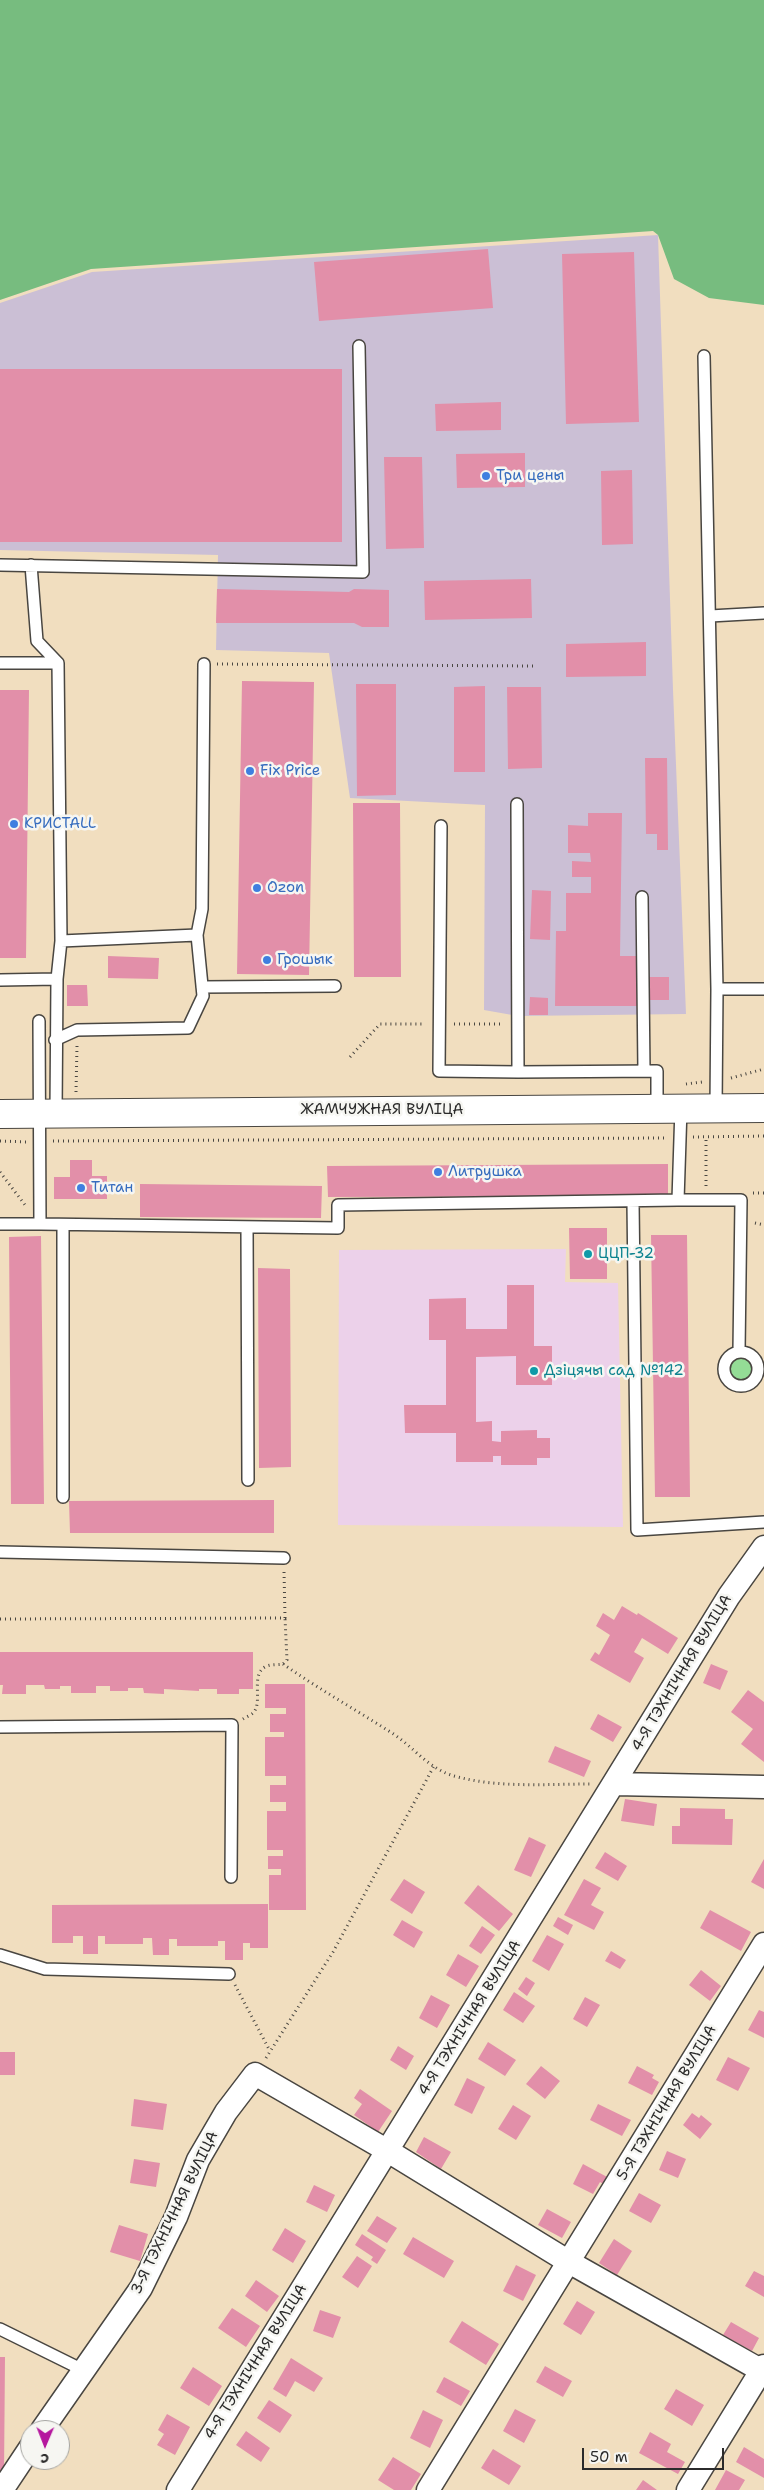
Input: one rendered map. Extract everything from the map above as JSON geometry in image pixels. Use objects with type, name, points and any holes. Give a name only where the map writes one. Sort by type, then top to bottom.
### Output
[{"type":"main road","name":"ЖАМЧУЖНАЯ ВУЛІЦА","points":[[0,1114],[57,1108],[764,1108]]},
{"type":"street","name":"4-Я ТЭХНІЧНАЯ ВУЛІЦА","points":[[178,2490],[615,1784],[729,1596],[764,1547]]},
{"type":"street","points":[[615,1784],[764,1787]]},
{"type":"street","name":"5-Я ТЭХНІЧНАЯ ВУЛІЦА","points":[[428,2490],[764,1944]]},
{"type":"street","points":[[255,2074],[388,2151],[569,2262],[763,2369],[688,2490]]},
{"type":"street","name":"3-Я ТЭХНІЧНАЯ ВУЛІЦА","points":[[49,2420],[141,2288],[176,2217],[198,2160],[226,2112],[255,2074]]},
{"type":"street","points":[[2,2490],[20,2463]]},
{"type":"lane","points":[[0,565],[363,572],[359,346]]},
{"type":"lane","points":[[704,356],[717,989],[716,1108]]},
{"type":"lane","points":[[31,565],[37,641],[58,663],[61,941],[57,979],[55,1040],[57,1108],[40,1224]]},
{"type":"lane","points":[[710,616],[764,614]]},
{"type":"lane","points":[[0,663],[58,663]]},
{"type":"lane","points":[[55,1040],[77,1030],[188,1028],[204,996],[197,935],[202,908],[204,664]]},
{"type":"lane","points":[[517,804],[518,1072]]},
{"type":"lane","points":[[442,826],[438,1024],[439,1072],[657,1071],[680,1138],[678,1200]]},
{"type":"lane","points":[[642,897],[644,1071]]},
{"type":"lane","points":[[61,941],[197,935]]},
{"type":"lane","points":[[0,980],[57,979]]},
{"type":"lane","points":[[202,986],[335,986]]},
{"type":"lane","points":[[717,989],[764,989]]},
{"type":"lane","points":[[39,1021],[57,1108]]},
{"type":"lane","points":[[0,1224],[338,1228],[338,1205],[741,1200],[739,1351]]},
{"type":"lane","points":[[633,1202],[637,1530],[764,1522]]},
{"type":"lane","points":[[63,1225],[63,1497]]},
{"type":"lane","points":[[247,1227],[248,1480]]},
{"type":"lane","points":[[0,1552],[284,1558]]},
{"type":"lane","points":[[0,1728],[232,1725],[231,1877]]},
{"type":"lane","points":[[0,1955],[45,1969],[229,1974]]},
{"type":"lane","points":[[0,2329],[83,2370]]},
{"type":"path","points":[[204,664],[533,666]]},
{"type":"path","points":[[350,1057],[380,1024],[500,1024]]},
{"type":"path","points":[[57,1108],[77,1030]]},
{"type":"path","points":[[78,1141],[764,1136]]},
{"type":"path","points":[[706,1137],[706,1193]]},
{"type":"path","points":[[0,1172],[40,1224]]},
{"type":"path","points":[[745,1193],[764,1193]]},
{"type":"path","points":[[232,1725],[254,1712],[258,1678],[264,1669],[267,1666],[283,1664],[287,1660],[284,1558]]},
{"type":"path","points":[[0,1619],[285,1618]]},
{"type":"path","points":[[283,1664],[350,1709],[394,1734],[425,1762],[456,1777],[489,1782],[615,1784]]},
{"type":"path","points":[[255,2074],[333,1952],[434,1766]]},
{"type":"path","points":[[229,1974],[270,2051]]},
{"type":"shaded area","points":[[658,235],[686,1014],[518,1016],[484,1010],[485,805],[350,798],[329,653],[216,650],[218,555],[0,550],[0,303],[92,272]]},
{"type":"shaded area","points":[[566,1249],[565,1282],[618,1283],[623,1527],[338,1525],[339,1250]]},
{"type":"green space","points":[[0,0],[764,0],[764,305],[709,298],[674,279],[658,235],[653,231],[91,269],[0,300]]},
{"type":"green space","points":[[741,1357],[749,1361],[753,1369],[749,1377],[741,1381],[733,1377],[729,1369],[733,1361]]},
{"type":"building","points":[[488,249],[493,308],[319,321],[314,262]]},
{"type":"building","points":[[634,252],[639,422],[566,424],[562,254]]},
{"type":"building","points":[[0,369],[342,369],[342,542],[0,542]]},
{"type":"building","points":[[501,402],[501,430],[436,431],[435,404]]},
{"type":"building","points":[[525,453],[525,487],[457,488],[456,454]]},
{"type":"building","points":[[384,457],[422,457],[424,548],[386,549]]},
{"type":"building","points":[[632,470],[633,544],[602,545],[601,471]]},
{"type":"building","points":[[531,579],[532,618],[425,620],[424,581]]},
{"type":"building","points":[[217,589],[349,592],[354,589],[389,590],[389,627],[362,627],[354,623],[216,623]]},
{"type":"building","points":[[646,642],[646,676],[566,677],[566,644]]},
{"type":"building","points":[[242,681],[314,682],[309,975],[237,974]]},
{"type":"building","points":[[356,684],[396,684],[396,795],[357,796]]},
{"type":"building","points":[[485,686],[485,772],[454,772],[454,687]]},
{"type":"building","points":[[507,687],[541,687],[542,768],[508,769]]},
{"type":"building","name":"КРИСТАLL","points":[[0,690],[29,690],[26,958],[0,958]]},
{"type":"building","points":[[645,758],[667,758],[668,850],[657,850],[657,834],[646,834]]},
{"type":"building","points":[[353,803],[400,803],[401,977],[354,977]]},
{"type":"building","points":[[588,813],[622,813],[620,956],[641,956],[641,1006],[555,1006],[556,931],[566,931],[566,893],[591,893],[591,877],[572,877],[572,861],[591,862],[590,853],[568,853],[568,825],[588,826]]},
{"type":"building","points":[[532,890],[551,891],[550,940],[530,939]]},
{"type":"building","points":[[108,956],[159,958],[158,979],[108,978]]},
{"type":"building","points":[[648,977],[669,977],[669,1000],[649,1000]]},
{"type":"building","points":[[67,985],[87,985],[88,1006],[67,1006]]},
{"type":"building","points":[[530,997],[548,998],[548,1015],[529,1015]]},
{"type":"building","name":"Титан","points":[[70,1160],[92,1160],[92,1176],[107,1176],[107,1199],[54,1199],[54,1177],[70,1177]]},
{"type":"building","points":[[668,1164],[668,1196],[328,1197],[327,1166]]},
{"type":"building","points":[[140,1184],[322,1186],[321,1218],[140,1217]]},
{"type":"building","name":"ЦЦП-32","points":[[569,1228],[607,1228],[607,1279],[570,1279]]},
{"type":"building","points":[[651,1235],[687,1235],[690,1497],[655,1497]]},
{"type":"building","points":[[41,1236],[44,1504],[11,1504],[9,1237]]},
{"type":"building","points":[[258,1268],[290,1269],[291,1467],[259,1468]]},
{"type":"building","name":"Дзіцячы сад №142","points":[[507,1285],[534,1285],[534,1346],[552,1346],[552,1385],[516,1385],[516,1356],[476,1357],[476,1422],[492,1421],[492,1441],[501,1442],[501,1431],[537,1430],[537,1438],[550,1438],[550,1458],[537,1458],[537,1465],[501,1465],[501,1456],[493,1456],[493,1462],[456,1462],[456,1433],[405,1433],[404,1405],[446,1405],[446,1340],[429,1340],[429,1299],[466,1298],[466,1329],[507,1329]]},
{"type":"building","points":[[274,1500],[274,1533],[70,1533],[69,1501]]},
{"type":"building","points":[[622,1606],[637,1615],[638,1613],[678,1638],[668,1654],[642,1638],[634,1652],[644,1658],[630,1683],[590,1660],[595,1652],[599,1655],[610,1635],[596,1626],[603,1613],[614,1620]]},
{"type":"building","points":[[0,1652],[253,1652],[253,1689],[239,1689],[239,1694],[217,1694],[217,1689],[199,1689],[199,1691],[164,1689],[164,1694],[144,1693],[143,1688],[128,1688],[128,1691],[110,1691],[110,1686],[96,1686],[96,1693],[71,1693],[71,1686],[60,1686],[60,1689],[45,1689],[44,1685],[26,1685],[26,1694],[2,1694],[3,1685],[0,1685]]},
{"type":"building","points":[[711,1664],[728,1671],[720,1690],[703,1683]]},
{"type":"building","points":[[265,1684],[305,1684],[306,1910],[269,1910],[269,1875],[281,1875],[281,1869],[268,1869],[268,1856],[283,1856],[283,1850],[267,1850],[267,1811],[286,1811],[286,1802],[270,1802],[270,1785],[286,1785],[286,1776],[265,1776],[265,1737],[284,1737],[284,1732],[270,1732],[270,1714],[286,1714],[286,1708],[265,1708]]},
{"type":"building","points":[[748,1690],[764,1702],[764,1762],[741,1744],[753,1729],[731,1712]]},
{"type":"building","points":[[598,1714],[622,1727],[613,1742],[590,1729]]},
{"type":"building","points":[[555,1746],[591,1761],[584,1777],[548,1762]]},
{"type":"building","points":[[625,1799],[657,1804],[654,1826],[621,1821]]},
{"type":"building","points":[[680,1808],[725,1809],[725,1819],[733,1819],[732,1845],[672,1844],[672,1826],[680,1826]]},
{"type":"building","points":[[529,1837],[546,1845],[531,1877],[514,1870]]},
{"type":"building","points":[[605,1852],[627,1866],[618,1881],[595,1868]]},
{"type":"building","points":[[764,1859],[764,1889],[751,1882]]},
{"type":"building","points":[[404,1879],[425,1892],[412,1914],[390,1900]]},
{"type":"building","points":[[584,1879],[601,1888],[591,1905],[604,1912],[594,1930],[564,1915]]},
{"type":"building","points":[[478,1885],[513,1914],[499,1931],[464,1903]]},
{"type":"building","points":[[268,1904],[268,1948],[250,1948],[250,1943],[243,1943],[243,1960],[225,1960],[225,1941],[218,1941],[218,1946],[177,1946],[177,1939],[169,1939],[169,1955],[153,1955],[152,1938],[143,1938],[143,1944],[105,1944],[105,1936],[98,1936],[98,1954],[83,1954],[83,1936],[73,1936],[73,1943],[52,1943],[52,1905]]},
{"type":"building","points":[[710,1910],[751,1932],[741,1951],[700,1928]]},
{"type":"building","points":[[558,1917],[573,1925],[568,1935],[553,1926]]},
{"type":"building","points":[[402,1920],[423,1932],[414,1948],[393,1935]]},
{"type":"building","points":[[482,1926],[495,1935],[481,1954],[469,1946]]},
{"type":"building","points":[[547,1935],[564,1944],[549,1971],[532,1961]]},
{"type":"building","points":[[611,1951],[626,1960],[620,1969],[605,1961]]},
{"type":"building","points":[[458,1954],[479,1966],[466,1987],[446,1975]]},
{"type":"building","points":[[701,1970],[721,1986],[710,2001],[689,1985]]},
{"type":"building","points":[[526,1977],[535,1983],[527,1996],[518,1989]]},
{"type":"building","points":[[514,1992],[535,2006],[523,2023],[503,2010]]},
{"type":"building","points":[[431,1995],[450,2005],[437,2028],[419,2018]]},
{"type":"building","points":[[585,1997],[600,2005],[587,2027],[573,2019]]},
{"type":"building","points":[[759,2010],[764,2012],[764,2038],[748,2030]]},
{"type":"building","points":[[488,2042],[516,2060],[505,2076],[478,2059]]},
{"type":"building","points":[[398,2046],[414,2056],[406,2070],[390,2060]]},
{"type":"building","points":[[0,2052],[15,2052],[15,2075],[0,2075]]},
{"type":"building","points":[[728,2057],[750,2068],[738,2091],[716,2080]]},
{"type":"building","points":[[541,2066],[560,2081],[545,2099],[526,2084]]},
{"type":"building","points":[[637,2066],[654,2075],[652,2078],[659,2082],[652,2095],[628,2083]]},
{"type":"building","points":[[467,2078],[485,2087],[472,2114],[454,2105]]},
{"type":"building","points":[[360,2089],[392,2111],[378,2132],[354,2115],[362,2104],[354,2098]]},
{"type":"building","points":[[134,2099],[167,2104],[163,2130],[131,2126]]},
{"type":"building","points":[[598,2104],[631,2120],[622,2136],[590,2120]]},
{"type":"building","points":[[513,2105],[531,2116],[516,2140],[498,2129]]},
{"type":"building","points":[[692,2113],[699,2118],[701,2115],[712,2124],[700,2139],[683,2125]]},
{"type":"building","points":[[424,2137],[451,2152],[441,2169],[416,2152]]},
{"type":"building","points":[[667,2151],[686,2159],[678,2178],[659,2170]]},
{"type":"building","points":[[134,2159],[160,2163],[156,2187],[130,2183]]},
{"type":"building","points":[[583,2164],[609,2178],[605,2185],[600,2182],[593,2194],[573,2184]]},
{"type":"building","points":[[314,2185],[335,2195],[327,2212],[306,2202]]},
{"type":"building","points":[[639,2193],[661,2205],[651,2223],[629,2211]]},
{"type":"building","points":[[547,2209],[571,2222],[562,2238],[538,2225]]},
{"type":"building","points":[[377,2216],[397,2228],[387,2243],[367,2231]]},
{"type":"building","points":[[119,2225],[148,2234],[140,2261],[110,2252]]},
{"type":"building","points":[[285,2228],[306,2241],[293,2263],[272,2250]]},
{"type":"building","points":[[362,2234],[386,2250],[377,2264],[371,2260],[373,2257],[355,2245]]},
{"type":"building","points":[[413,2237],[454,2261],[444,2278],[403,2254]]},
{"type":"building","points":[[614,2239],[632,2251],[617,2275],[599,2263]]},
{"type":"building","points":[[357,2256],[372,2266],[358,2288],[342,2277]]},
{"type":"building","points":[[516,2265],[536,2275],[523,2301],[503,2291]]},
{"type":"building","points":[[754,2271],[764,2276],[764,2297],[745,2286]]},
{"type":"building","points":[[256,2280],[279,2296],[267,2312],[245,2296]]},
{"type":"building","points":[[577,2301],[595,2312],[581,2335],[563,2324]]},
{"type":"building","points":[[232,2308],[260,2326],[246,2347],[218,2328]]},
{"type":"building","points":[[320,2310],[341,2317],[333,2338],[313,2331]]},
{"type":"building","points":[[462,2321],[499,2344],[486,2365],[449,2342]]},
{"type":"building","points":[[731,2322],[759,2338],[752,2351],[723,2335]]},
{"type":"building","points":[[0,2357],[5,2357],[4,2475],[0,2475]]},
{"type":"building","points":[[291,2358],[323,2378],[314,2392],[295,2381],[286,2397],[273,2389]]},
{"type":"building","points":[[545,2366],[572,2381],[563,2397],[536,2382]]},
{"type":"building","points":[[193,2367],[222,2386],[209,2406],[180,2388]]},
{"type":"building","points":[[444,2377],[470,2391],[461,2406],[436,2392]]},
{"type":"building","points":[[676,2389],[704,2405],[692,2426],[664,2409]]},
{"type":"building","points":[[269,2400],[292,2415],[280,2433],[257,2418]]},
{"type":"building","points":[[515,2409],[536,2420],[524,2443],[503,2431]]},
{"type":"building","points":[[423,2410],[443,2420],[430,2448],[410,2438]]},
{"type":"building","points":[[167,2414],[190,2427],[175,2455],[157,2445],[164,2434],[158,2430]]},
{"type":"building","points":[[246,2431],[270,2448],[261,2462],[236,2445]]},
{"type":"building","points":[[650,2432],[671,2444],[667,2452],[685,2462],[678,2474],[639,2453]]},
{"type":"building","points":[[744,2447],[764,2459],[764,2478],[736,2462]]},
{"type":"building","points":[[493,2449],[521,2466],[509,2485],[481,2468]]},
{"type":"building","points":[[393,2457],[421,2474],[411,2490],[394,2490],[378,2480]]},
{"type":"building","points":[[726,2470],[745,2480],[739,2490],[715,2490]]},
{"type":"building","points":[[643,2480],[657,2490],[636,2490]]},
{"type":"place","name":"Три цены","points":[[486,476]]},
{"type":"place","name":"Fix Price","points":[[250,771]]},
{"type":"place","name":"КРИСТАLL","points":[[14,824]]},
{"type":"place","name":"Ozon","points":[[257,888]]},
{"type":"place","name":"Грошык","points":[[267,960]]},
{"type":"place","name":"Литрушка","points":[[438,1172]]},
{"type":"place","name":"Титан","points":[[81,1188]]},
{"type":"place","name":"ЦЦП-32","points":[[588,1254]]},
{"type":"place","name":"Дзіцячы сад №142","points":[[534,1371]]}]
